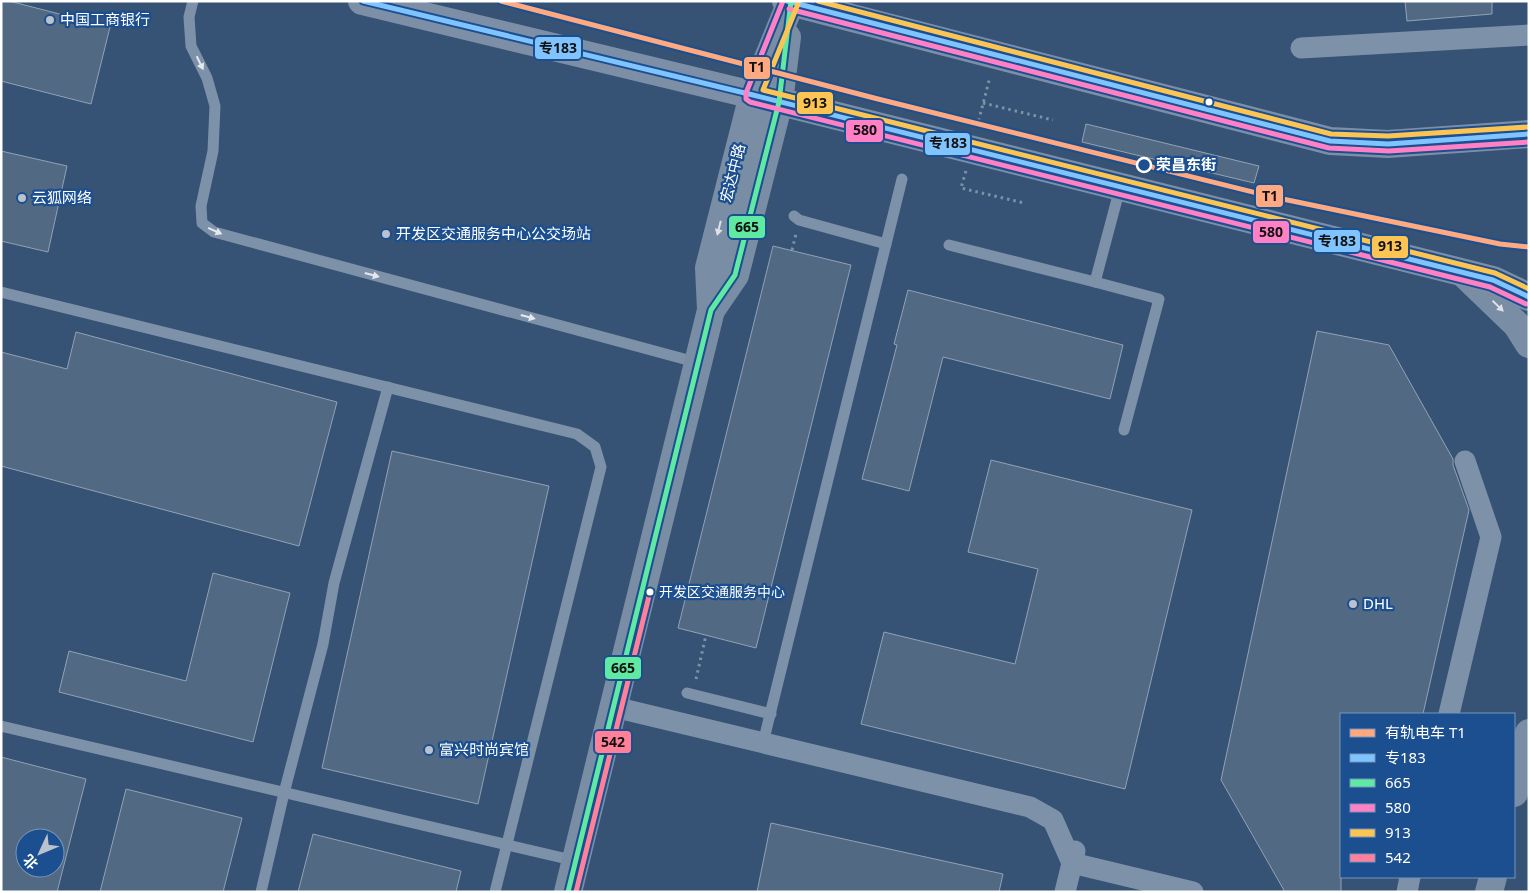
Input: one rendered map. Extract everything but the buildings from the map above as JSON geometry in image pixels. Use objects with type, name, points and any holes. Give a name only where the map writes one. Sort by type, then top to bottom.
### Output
[{"type":"main road","points":[[362,1],[779,102],[1463,272],[1493,280],[1529,297]]},
{"type":"main road","points":[[789,2],[1330,141],[1388,144],[1529,134]]},
{"type":"street","name":"宏达中路","points":[[712,310],[735,275],[779,102],[789,2]]},
{"type":"street","name":"宏达中路","points":[[568,892],[712,310],[709,268],[753,96],[789,2]]},
{"type":"street","points":[[1301,48],[1529,35]]},
{"type":"street","points":[[1463,272],[1517,326],[1529,344]]},
{"type":"street","points":[[1450,713],[1491,537],[1465,461]]},
{"type":"street","points":[[614,707],[1030,807],[1053,820],[1074,855],[1193,892]]},
{"type":"street","points":[[1515,789],[1529,733]]},
{"type":"street","points":[[1065,892],[1074,855]]},
{"type":"street","points":[[1407,892],[1410,878]]},
{"type":"street","points":[[1489,892],[1493,878]]},
{"type":"lane","points":[[193,1],[189,17],[191,46],[207,78],[215,106],[213,151],[201,206],[202,223],[214,232],[699,363]]},
{"type":"lane","points":[[763,743],[902,179]]},
{"type":"lane","points":[[1095,282],[1120,188]]},
{"type":"lane","points":[[794,216],[799,220],[886,244]]},
{"type":"lane","points":[[948,245],[1159,299],[1124,430]]},
{"type":"lane","points":[[1,292],[577,434],[595,447],[600,467],[494,892]]},
{"type":"lane","points":[[261,892],[284,793],[323,644],[334,583],[388,387]]},
{"type":"lane","points":[[690,694],[771,714]]},
{"type":"lane","points":[[1,726],[576,862]]},
{"type":"path","points":[[976,131],[991,74]]},
{"type":"path","points":[[984,103],[1053,120]]},
{"type":"path","points":[[966,169],[961,188],[1024,202]]},
{"type":"path","points":[[690,694],[706,635]]},
{"type":"tram line","name":"T1","points":[[501,1],[878,99],[1273,197],[1500,244],[1529,247]]},
{"type":"transit line","name":"专183","points":[[363,1],[753,95],[1493,280],[1529,297]]},
{"type":"transit line","name":"580","points":[[783,1],[746,93],[746,99],[750,102],[1490,287],[1526,304]]},
{"type":"transit line","name":"专183","points":[[787,1],[1330,141],[1388,144],[1529,134]]},
{"type":"transit line","name":"665","points":[[568,892],[711,310],[735,275],[779,102],[791,1]]},
{"type":"transit line","name":"913","points":[[818,1],[1331,134],[1388,136],[1528,127]]},
{"type":"transit line","name":"913","points":[[798,4],[763,90],[1495,273],[1529,289]]},
{"type":"transit line","name":"580","points":[[789,9],[1329,148],[1389,151],[1529,142]]},
{"type":"transit line","name":"542","points":[[576,892],[650,592]]},
{"type":"place","name":"中国工商银行","points":[[50,20]]},
{"type":"place","name":"荣昌东街","points":[[1144,165]]},
{"type":"place","name":"云狐网络","points":[[22,198]]},
{"type":"place","name":"开发区交通服务中心公交场站","points":[[386,234]]},
{"type":"place","name":"开发区交通服务中心","points":[[650,592]]},
{"type":"place","name":"DHL","points":[[1353,604]]},
{"type":"place","name":"富兴时尚宾馆","points":[[429,750]]}]
